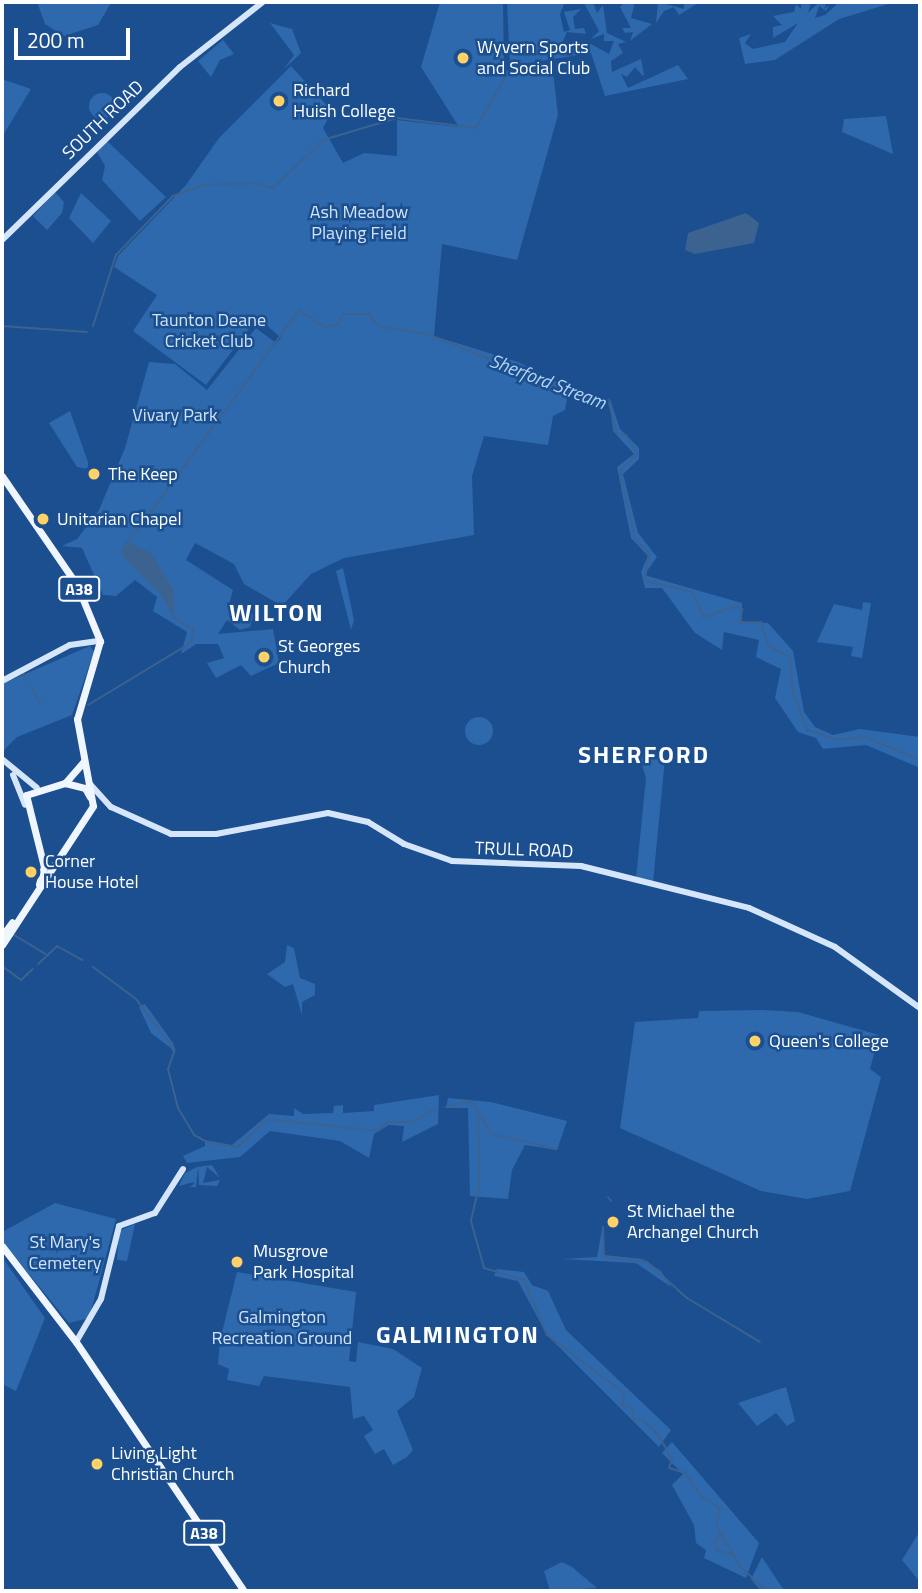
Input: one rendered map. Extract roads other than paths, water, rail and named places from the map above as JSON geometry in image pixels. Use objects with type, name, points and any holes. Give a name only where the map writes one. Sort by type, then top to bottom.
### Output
[{"type":"main road","name":"A38","points":[[2,476],[48,540],[91,610],[100,641]]},
{"type":"main road","points":[[2,945],[59,856],[91,812],[90,784],[79,739],[78,707],[100,641]]},
{"type":"main road","points":[[65,783],[77,776],[83,762]]},
{"type":"main road","points":[[65,783],[89,792],[82,825]]},
{"type":"main road","points":[[44,866],[25,805],[29,791],[65,783],[90,784]]},
{"type":"main road","points":[[2,936],[44,866],[59,856]]},
{"type":"main road","name":"A38","points":[[2,1246],[78,1345],[244,1591]]},
{"type":"street","name":"SOUTH ROAD","points":[[2,240],[175,71],[263,2]]},
{"type":"street","points":[[2,681],[70,645],[100,641]]},
{"type":"street","points":[[2,759],[25,805]]},
{"type":"street","points":[[8,767],[37,788]]},
{"type":"street","name":"TRULL ROAD","points":[[90,784],[111,807],[161,832],[199,835],[332,813],[368,822],[404,844],[452,861],[582,866],[749,908],[835,947],[920,1008]]},
{"type":"street","points":[[91,812],[111,807]]},
{"type":"street","points":[[78,1345],[101,1299],[119,1226],[155,1213],[172,1182],[184,1169]]},
{"type":"waterway","points":[[93,326],[116,255],[173,196],[203,185],[255,183],[273,188],[323,140],[397,118],[476,128],[506,75]]},
{"type":"waterway","name":"Sherford Stream","points":[[136,532],[299,310],[324,327],[337,325],[343,314],[369,314],[378,326],[427,334],[576,394],[608,400],[617,434],[626,435],[637,454],[620,471],[635,540],[649,552],[645,581],[693,592],[703,617],[736,606],[742,609],[740,623],[761,622],[769,646],[790,657],[793,693],[807,730],[837,740],[865,737],[920,760]]},
{"type":"waterway","points":[[2,326],[87,332]]},
{"type":"waterway","points":[[88,705],[192,642],[193,630],[175,618]]},
{"type":"waterway","points":[[23,673],[26,679]]},
{"type":"waterway","points":[[31,687],[41,704]]},
{"type":"waterway","points":[[14,935],[46,954]]},
{"type":"waterway","points":[[38,964],[57,946],[82,960]]},
{"type":"waterway","points":[[2,966],[21,980],[33,969]]},
{"type":"waterway","points":[[93,967],[136,999],[170,1044],[174,1052],[168,1069],[178,1108],[194,1135],[209,1143],[238,1147],[267,1119],[377,1131],[388,1122],[413,1122],[435,1109]]},
{"type":"waterway","points":[[446,1107],[471,1101],[478,1109],[479,1186],[471,1221],[484,1268],[524,1280],[547,1335],[624,1393],[622,1405],[631,1407],[634,1420],[642,1419],[659,1436],[672,1459],[669,1468],[685,1473],[702,1497],[720,1508],[716,1525],[740,1566],[766,1591]]},
{"type":"waterway","points":[[480,1115],[492,1134],[506,1138]]},
{"type":"waterway","points":[[510,1138],[555,1149]]},
{"type":"waterway","points":[[608,1197],[611,1201]]},
{"type":"waterway","points":[[603,1227],[604,1257],[647,1262],[687,1298],[760,1342]]},
{"type":"waterway","points":[[723,1535],[716,1538],[716,1550],[732,1554]]},
{"type":"place","name":"Wyvern Sports and Social Club","points":[[463,58]]},
{"type":"place","name":"Richard Huish College","points":[[279,101]]},
{"type":"place","name":"The Keep","points":[[94,474]]},
{"type":"place","name":"Unitarian Chapel","points":[[43,519]]},
{"type":"place","name":"St Georges Church","points":[[264,657]]},
{"type":"place","name":"Corner House Hotel","points":[[31,872]]},
{"type":"place","name":"Queen's College","points":[[755,1041]]},
{"type":"place","name":"St Michael the Archangel Church","points":[[613,1222]]},
{"type":"place","name":"Musgrove Park Hospital","points":[[237,1262]]},
{"type":"place","name":"Living Light Christian Church","points":[[97,1464]]},
{"type":"district","name":"WILTON","points":[[277,613]]},
{"type":"district","name":"SHERFORD","points":[[644,755]]},
{"type":"district","name":"GALMINGTON","points":[[458,1335]]},
{"type":"park label","name":"Ash Meadow Playing Field","points":[[359,223]]},
{"type":"park label","name":"Taunton Deane Cricket Club","points":[[209,331]]},
{"type":"park label","name":"Vivary Park","points":[[175,415]]},
{"type":"park label","name":"St Mary's Cemetery","points":[[65,1253]]},
{"type":"park label","name":"Galmington Recreation Ground","points":[[282,1328]]}]
